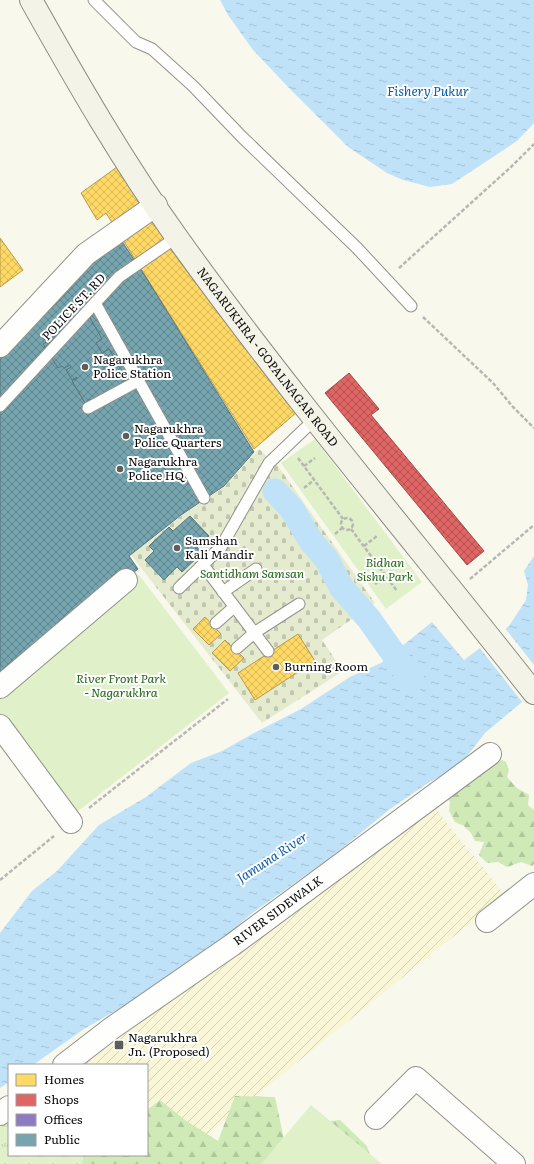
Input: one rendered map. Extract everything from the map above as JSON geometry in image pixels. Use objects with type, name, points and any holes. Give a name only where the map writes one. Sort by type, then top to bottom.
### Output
[{"type":"main road","name":"NAGARUKHRA - GOPALNAGAR ROAD","points":[[31,0],[73,76],[105,128],[177,237],[232,313],[534,693]]},
{"type":"street","points":[[0,346],[86,254],[156,205]]},
{"type":"street","points":[[0,687],[126,580]]},
{"type":"street","points":[[0,726],[71,822]]},
{"type":"street","name":"RIVER SIDEWALK","points":[[65,1064],[112,1028],[232,945],[490,754]]},
{"type":"street","points":[[487,921],[534,884]]},
{"type":"street","points":[[376,1118],[416,1078],[514,1164]]},
{"type":"street","points":[[0,1114],[8,1108]]},
{"type":"lane","points":[[94,0],[136,42],[152,49],[193,86],[242,137],[357,248],[412,306]]},
{"type":"lane","name":"POLICE ST. RD","points":[[0,406],[119,277],[177,237]]},
{"type":"lane","points":[[95,303],[204,498]]},
{"type":"lane","points":[[88,408],[138,380]]},
{"type":"lane","points":[[179,588],[222,547],[269,463],[315,419]]},
{"type":"lane","points":[[203,565],[268,651]]},
{"type":"lane","points":[[223,592],[256,569]]},
{"type":"lane","points":[[237,648],[254,633],[299,604]]},
{"type":"lane","points":[[216,623],[234,607]]},
{"type":"path","points":[[386,279],[512,166],[534,144]]},
{"type":"path","points":[[412,306],[493,383],[513,407],[534,428]]},
{"type":"path","points":[[288,445],[343,519]]},
{"type":"path","points":[[304,466],[315,458]]},
{"type":"path","points":[[304,488],[314,480]]},
{"type":"path","points":[[343,519],[349,518],[352,520],[353,526],[351,529]]},
{"type":"path","points":[[342,528],[341,525],[343,519]]},
{"type":"path","points":[[455,592],[534,525]]},
{"type":"path","points":[[342,528],[347,530],[351,529]]},
{"type":"path","points":[[335,534],[342,528]]},
{"type":"path","points":[[351,529],[398,591]]},
{"type":"path","points":[[364,546],[377,536]]},
{"type":"path","points":[[375,584],[386,576]]},
{"type":"path","points":[[0,880],[71,822],[228,699]]},
{"type":"shaded area","points":[[434,807],[505,895],[171,1164],[148,1142],[148,1064],[84,1064]]},
{"type":"green space","name":"Bidhan Sishu Park","points":[[315,439],[422,582],[386,609],[281,463]]},
{"type":"green space","name":"Santidham Samsan","points":[[259,449],[278,466],[375,603],[322,640],[343,671],[262,723],[131,555],[181,516],[223,488]]},
{"type":"green space","name":"River Front Park - Nagarukhra","points":[[139,575],[229,693],[72,816],[0,719],[0,692]]},
{"type":"green space","points":[[498,758],[506,762],[509,770],[507,777],[517,788],[529,795],[528,805],[534,810],[534,864],[532,866],[521,862],[507,867],[498,862],[487,863],[479,855],[484,842],[475,841],[471,833],[464,826],[455,822],[449,811],[450,802],[440,784]]},
{"type":"green space","points":[[8,1096],[8,1156],[133,1156],[126,1164],[0,1164],[0,1101]]},
{"type":"green space","points":[[235,1096],[275,1097],[285,1144],[310,1123],[340,1120],[367,1146],[373,1164],[82,1164],[84,1156],[148,1156],[148,1109],[160,1100],[185,1120],[218,1141]]},
{"type":"green space","points":[[311,1105],[382,1164],[261,1164]]},
{"type":"water","name":"Fishery Pukur","points":[[220,0],[534,0],[534,123],[517,141],[452,184],[430,187],[403,180],[387,173],[348,147],[253,50],[228,15]]},
{"type":"water","name":"Jamuna River","points":[[534,556],[534,692],[485,733],[468,755],[453,770],[431,781],[390,809],[330,858],[251,914],[191,967],[84,1029],[34,1064],[8,1064],[8,1083],[0,1088],[0,933],[32,891],[57,871],[99,825],[146,797],[191,763],[222,751],[301,709],[350,677],[381,663],[432,622],[464,660],[509,626],[526,600],[528,585],[524,571]]},
{"type":"pier","points":[[504,627],[534,665],[534,694],[523,703],[479,647]]},
{"type":"building: Homes","points":[[117,167],[180,262],[242,344],[297,412],[254,449],[106,213],[97,220],[81,193]]},
{"type":"building: Homes","points":[[0,238],[23,270],[0,287]]},
{"type":"building: Homes","points":[[128,255],[145,280],[138,284],[122,259]]},
{"type":"building: Homes","name":"Nagarukhra Police Quarters","points":[[118,393],[122,400],[129,397],[161,459],[170,454],[175,464],[168,468],[171,473],[147,486],[144,480],[136,485],[127,468],[120,470],[93,418],[105,412],[100,403]]},
{"type":"building: Homes","points":[[176,473],[180,480],[185,477],[198,499],[192,503],[193,505],[166,521],[164,518],[159,521],[142,493]]},
{"type":"building: Homes","points":[[205,617],[221,634],[209,645],[193,629]]},
{"type":"building: Homes","name":"Burning Room","points":[[298,634],[315,661],[255,700],[238,673]]},
{"type":"building: Homes","points":[[225,640],[244,658],[230,671],[212,653]]},
{"type":"building: Shops","points":[[349,373],[379,409],[371,415],[484,551],[467,565],[325,393]]},
{"type":"building: Offices","points":[[0,463],[29,496],[0,521]]},
{"type":"building: Public","name":"Nagarukhra Police HQ","points":[[113,228],[147,279],[254,452],[224,486],[181,515],[129,556],[138,569],[0,681],[0,341]]},
{"type":"building: Public","name":"Nagarukhra Police Station","points":[[89,316],[102,339],[96,343],[102,353],[109,349],[115,359],[107,365],[112,373],[119,370],[128,384],[93,404],[90,399],[85,403],[72,381],[77,377],[72,380],[66,370],[71,367],[70,365],[64,368],[62,366],[58,368],[43,344]]},
{"type":"building: Public","points":[[190,516],[209,536],[197,547],[202,553],[182,572],[177,567],[164,580],[145,560],[154,551],[149,546],[169,527],[173,531]]},
{"type":"waterway","points":[[275,491],[291,508],[311,541],[327,560],[341,587],[369,619],[412,680]]},
{"type":"place","name":"Nagarukhra Police Station","points":[[85,367]]},
{"type":"place","name":"Nagarukhra Police Quarters","points":[[126,436]]},
{"type":"place","name":"Nagarukhra Police HQ","points":[[120,469]]},
{"type":"place","name":"Samshan Kali Mandir","points":[[177,548]]},
{"type":"place","name":"Burning Room","points":[[276,667]]},
{"type":"place","name":"Nagarukhra Jn. (Proposed)","points":[[119,1045]]}]
